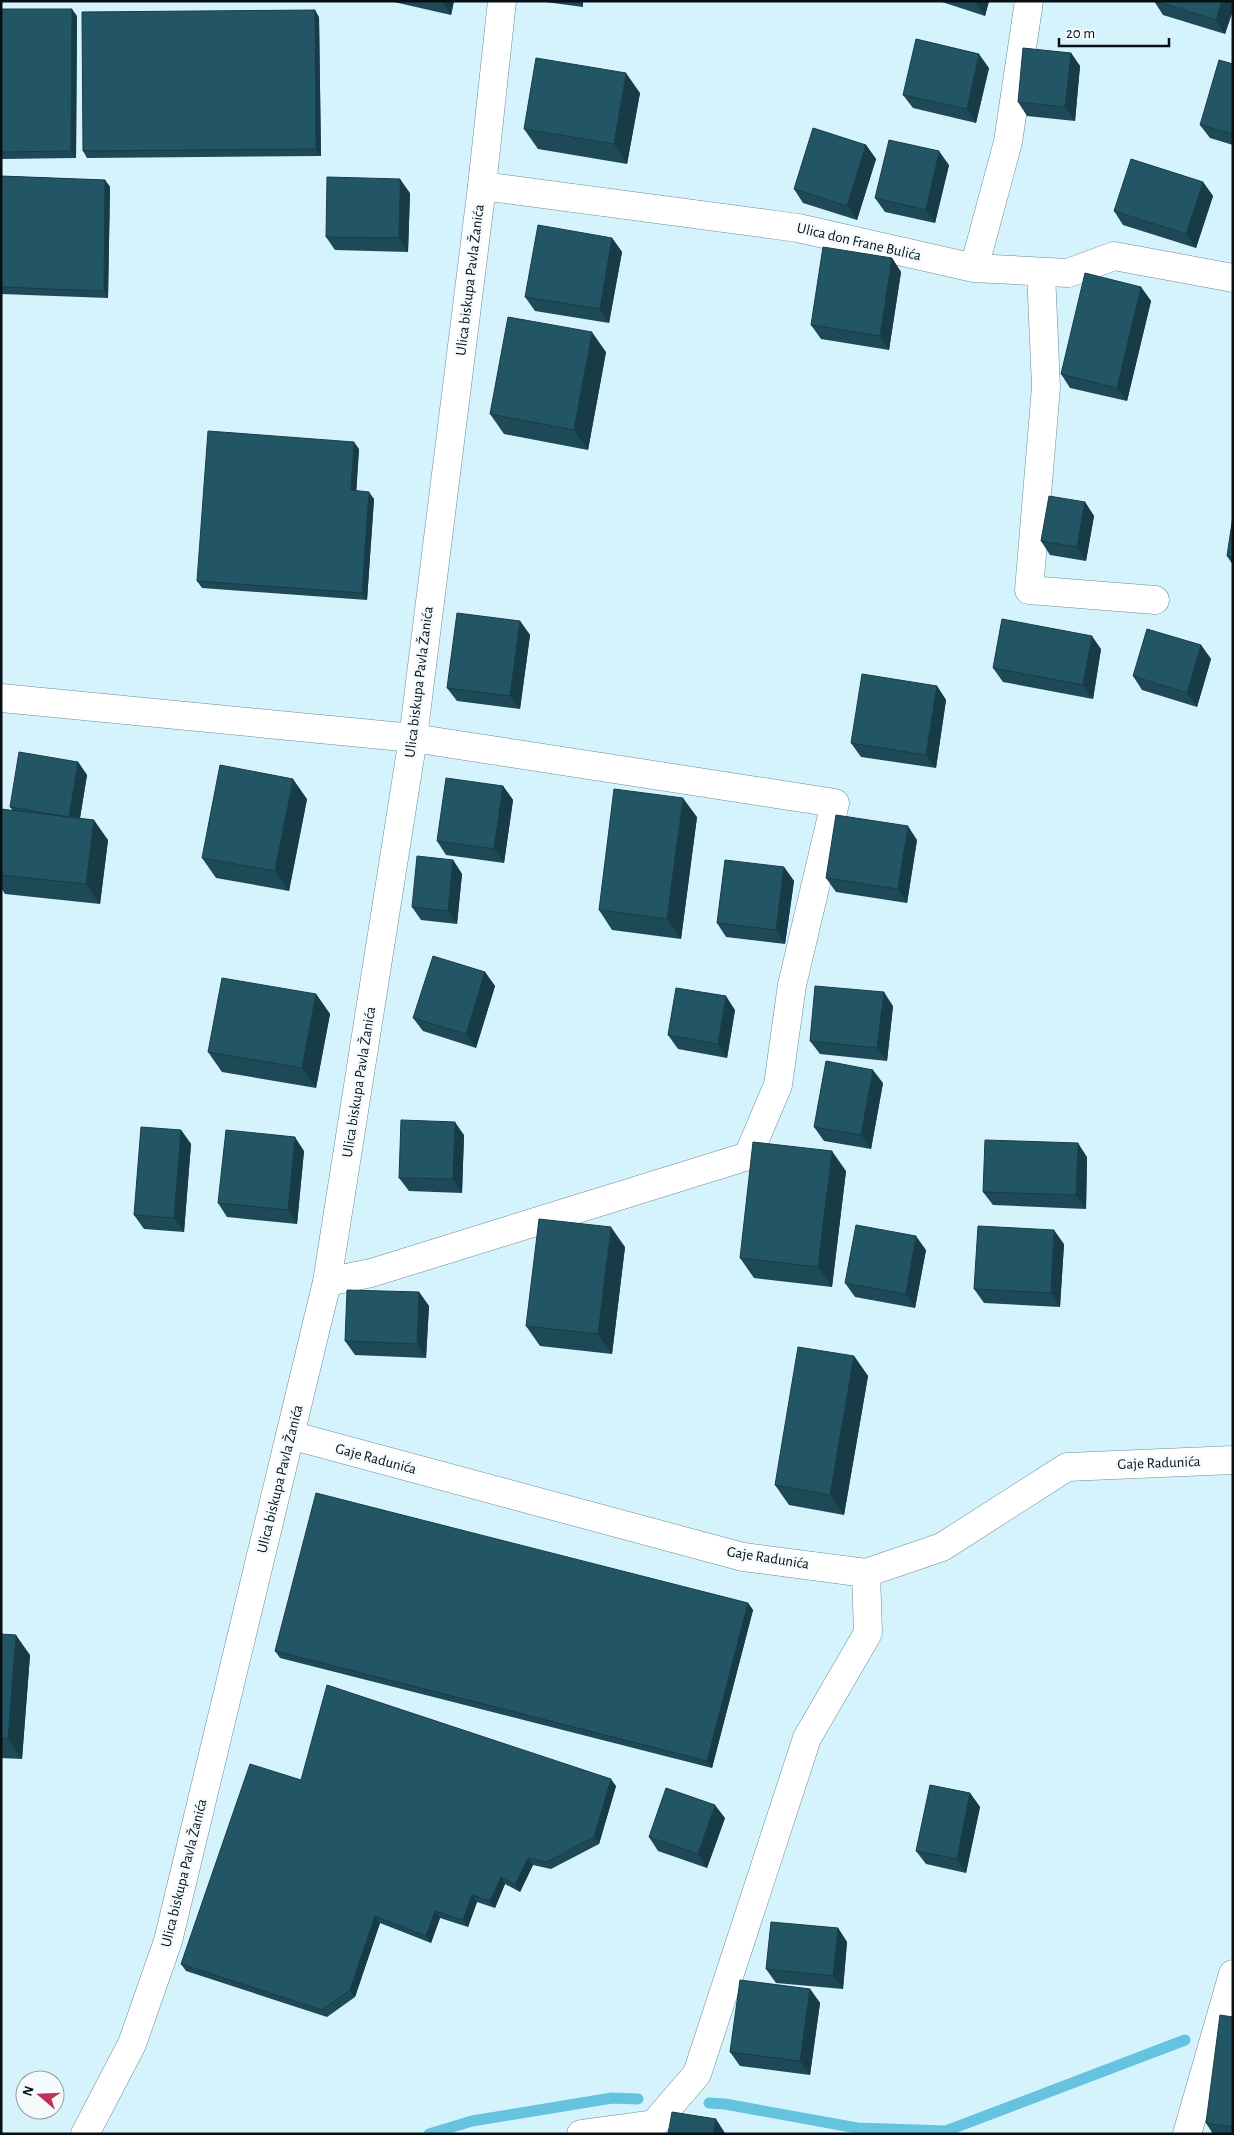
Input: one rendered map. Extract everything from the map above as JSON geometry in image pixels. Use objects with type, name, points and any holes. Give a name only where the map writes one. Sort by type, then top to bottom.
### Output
[{"type":"street","name":"Ulica biskupa Pavla Žanića","points":[[85,2134],[132,2044],[168,1941],[327,1282],[413,738],[482,186],[502,1]]},
{"type":"street","points":[[974,268],[1008,142],[1030,1]]},
{"type":"street","name":"Ulica don Frane Bulića","points":[[482,186],[798,228],[974,268],[1068,273],[1114,256],[1233,278]]},
{"type":"street","points":[[1041,272],[1046,387],[1029,590],[1155,600]]},
{"type":"street","points":[[1,698],[413,738],[835,803],[792,985],[778,1086],[748,1156],[371,1274],[327,1282]]},
{"type":"street","name":"Gaje Radunića","points":[[290,1436],[743,1556],[866,1573],[942,1548],[1067,1467],[1233,1460]]},
{"type":"street","points":[[581,2134],[654,2124],[697,2074],[807,1738],[868,1633],[866,1573]]},
{"type":"street","points":[[1188,2134],[1233,1974]]},
{"type":"building","points":[[1155,1],[1222,1],[1216,20]]},
{"type":"building","points":[[1,9],[72,9],[71,151],[1,152]]},
{"type":"building","points":[[315,10],[316,149],[83,151],[82,12]]},
{"type":"building","points":[[916,39],[979,54],[967,109],[903,95]]},
{"type":"building","points":[[1023,48],[1071,53],[1065,107],[1018,102]]},
{"type":"building","points":[[536,58],[626,73],[614,144],[524,129]]},
{"type":"building","points":[[1219,60],[1233,64],[1233,134],[1200,125]]},
{"type":"building","points":[[813,128],[866,145],[847,206],[794,189]]},
{"type":"building","points":[[889,140],[939,151],[926,210],[875,198]]},
{"type":"building","points":[[1131,159],[1203,182],[1186,234],[1114,211]]},
{"type":"building","points":[[1,176],[105,180],[104,291],[1,287]]},
{"type":"building","points":[[327,177],[400,179],[399,238],[326,237]]},
{"type":"building","points":[[538,225],[612,238],[600,309],[525,297]]},
{"type":"building","points":[[823,247],[892,258],[880,336],[811,325]]},
{"type":"building","points":[[1085,273],[1141,287],[1117,388],[1061,374]]},
{"type":"building","points":[[508,317],[592,332],[574,430],[490,414]]},
{"type":"building","points":[[208,431],[354,442],[351,490],[369,492],[362,593],[197,581]]},
{"type":"building","points":[[1049,496],[1085,502],[1077,547],[1041,541]]},
{"type":"building","points":[[1233,516],[1233,557],[1227,556]]},
{"type":"building","points":[[457,613],[520,621],[510,696],[447,688]]},
{"type":"building","points":[[1002,619],[1092,636],[1083,685],[993,668]]},
{"type":"building","points":[[1147,629],[1201,645],[1187,693],[1133,676]]},
{"type":"building","points":[[862,674],[937,686],[926,755],[851,743]]},
{"type":"building","points":[[19,752],[78,762],[69,817],[10,807]]},
{"type":"building","points":[[220,765],[293,779],[275,871],[202,858]]},
{"type":"building","points":[[446,778],[503,786],[494,849],[437,841]]},
{"type":"building","points":[[614,789],[683,798],[667,919],[599,910]]},
{"type":"building","points":[[1,809],[94,820],[86,884],[1,875]]},
{"type":"building","points":[[836,815],[908,826],[898,889],[826,878]]},
{"type":"building","points":[[417,856],[453,860],[448,911],[412,907]]},
{"type":"building","points":[[725,860],[784,867],[776,930],[717,923]]},
{"type":"building","points":[[433,956],[485,972],[466,1034],[413,1018]]},
{"type":"building","points":[[222,978],[316,994],[302,1068],[208,1052]]},
{"type":"building","points":[[815,986],[884,992],[877,1048],[810,1041]]},
{"type":"building","points":[[676,988],[726,996],[718,1044],[668,1035]]},
{"type":"building","points":[[826,1061],[873,1070],[861,1135],[814,1127]]},
{"type":"building","points":[[401,1120],[455,1122],[453,1179],[399,1178]]},
{"type":"building","points":[[141,1127],[181,1130],[174,1218],[134,1215]]},
{"type":"building","points":[[226,1130],[295,1137],[288,1210],[218,1203]]},
{"type":"building","points":[[985,1140],[1078,1143],[1076,1195],[983,1192]]},
{"type":"building","points":[[753,1142],[832,1151],[818,1267],[740,1258]]},
{"type":"building","points":[[539,1219],[611,1227],[598,1334],[526,1326]]},
{"type":"building","points":[[856,1225],[916,1236],[906,1294],[845,1283]]},
{"type":"building","points":[[978,1226],[1054,1230],[1051,1293],[974,1289]]},
{"type":"building","points":[[347,1290],[419,1292],[417,1344],[345,1341]]},
{"type":"building","points":[[798,1347],[854,1356],[830,1495],[775,1485]]},
{"type":"building","points":[[316,1493],[748,1603],[707,1761],[275,1651]]},
{"type":"building","points":[[1,1634],[16,1635],[8,1739],[1,1739]]},
{"type":"building","points":[[327,1685],[611,1779],[594,1837],[547,1862],[528,1858],[515,1885],[501,1877],[490,1901],[472,1895],[463,1920],[435,1911],[426,1936],[375,1916],[350,1990],[322,2010],[181,1964],[250,1764],[301,1780]]},
{"type":"building","points":[[930,1785],[970,1793],[957,1859],[916,1851]]},
{"type":"building","points":[[666,1788],[715,1805],[698,1854],[649,1837]]},
{"type":"building","points":[[771,1922],[838,1928],[833,1976],[766,1969]]},
{"type":"building","points":[[740,1980],[810,1989],[800,2061],[730,2052]]},
{"type":"building","points":[[1220,2015],[1233,2017],[1233,2127],[1206,2123]]},
{"type":"building","points":[[672,2112],[716,2119],[713,2134],[668,2134]]},
{"type":"waterway","points":[[709,2103],[725,2104],[857,2128],[946,2131],[1185,2040]]},
{"type":"waterway","points":[[429,2134],[472,2121],[612,2098],[638,2099]]}]
